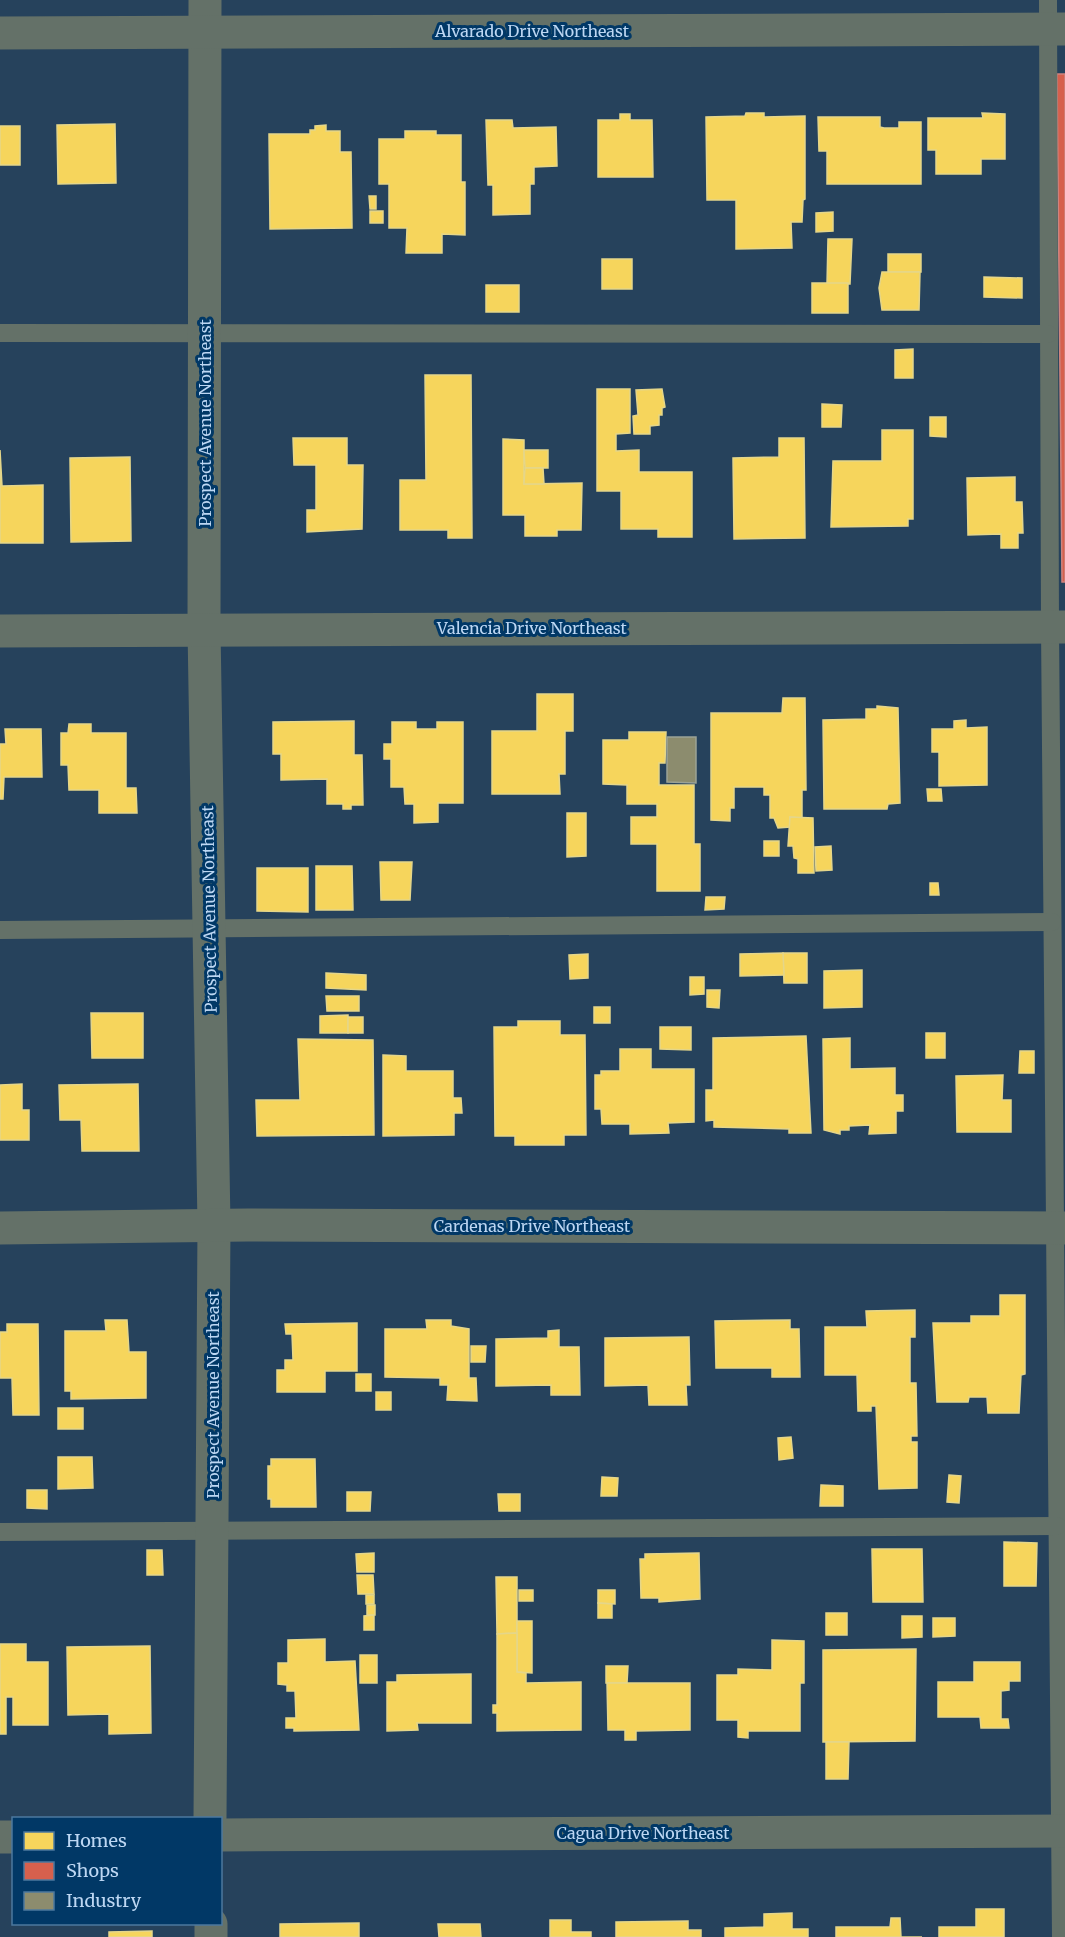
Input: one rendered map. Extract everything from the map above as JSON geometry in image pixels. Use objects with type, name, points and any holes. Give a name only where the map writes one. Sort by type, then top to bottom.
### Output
[{"type":"street","name":"Prospect Avenue Northeast","points":[[205,0],[204,629],[214,1225],[210,1817]]},
{"type":"street","name":"Alvarado Drive Northeast","points":[[0,33],[1054,19]]},
{"type":"street","name":"Valencia Drive Northeast","points":[[0,631],[1057,627]]},
{"type":"street","name":"Cardenas Drive Northeast","points":[[0,1228],[214,1225],[1060,1228]]},
{"type":"street","name":"Cagua Drive Northeast","points":[[222,1835],[1062,1831]]},
{"type":"lane","points":[[1054,19],[1048,334],[1057,627],[1052,922],[1060,1228],[1057,1526],[1062,1831],[1061,1937]]},
{"type":"lane","points":[[0,333],[1048,334]]},
{"type":"lane","points":[[0,930],[1052,922]]},
{"type":"lane","points":[[0,1532],[1057,1526]]},
{"type":"building: Homes","points":[[746,113],[764,113],[764,117],[805,116],[805,199],[803,200],[802,222],[791,222],[792,248],[736,249],[736,200],[707,200],[706,117],[745,116]]},
{"type":"building: Homes","points":[[982,113],[1005,114],[1005,159],[981,159],[981,174],[936,174],[936,150],[928,150],[928,118],[983,118]]},
{"type":"building: Homes","points":[[620,114],[630,114],[630,120],[652,120],[653,177],[598,177],[598,120],[620,120]]},
{"type":"building: Homes","points":[[818,117],[880,117],[880,127],[884,128],[899,128],[899,122],[921,122],[921,184],[827,184],[827,151],[819,151]]},
{"type":"building: Homes","points":[[486,120],[512,120],[513,128],[556,127],[557,166],[534,167],[534,184],[530,184],[530,214],[493,215],[493,185],[488,185]]},
{"type":"building: Homes","points":[[115,124],[116,183],[58,184],[57,125]]},
{"type":"building: Homes","points":[[326,125],[326,131],[340,131],[340,152],[351,152],[352,228],[270,229],[269,134],[310,134],[310,130],[315,130],[315,126]]},
{"type":"building: Homes","points":[[0,126],[20,126],[20,165],[0,165]]},
{"type":"building: Homes","points":[[405,131],[436,131],[436,135],[461,135],[461,182],[465,182],[465,235],[442,234],[442,253],[406,253],[407,228],[389,228],[389,184],[379,184],[379,139],[405,139]]},
{"type":"building: Homes","points":[[369,196],[376,196],[376,209],[370,209]]},
{"type":"building: Homes","points":[[370,211],[383,211],[383,223],[370,223]]},
{"type":"building: Homes","points":[[833,212],[833,231],[816,232],[816,213]]},
{"type":"building: Homes","points":[[828,239],[852,239],[850,284],[827,284]]},
{"type":"building: Homes","points":[[888,254],[921,254],[921,272],[888,272]]},
{"type":"building: Homes","points":[[602,259],[632,259],[632,289],[602,289]]},
{"type":"building: Homes","points":[[882,272],[920,272],[919,310],[882,310],[879,288]]},
{"type":"building: Homes","points":[[984,277],[1022,278],[1022,298],[984,297]]},
{"type":"building: Homes","points":[[812,283],[848,283],[848,313],[812,313]]},
{"type":"building: Homes","points":[[486,285],[519,285],[519,312],[486,312]]},
{"type":"building: Homes","points":[[913,349],[913,378],[895,378],[895,350]]},
{"type":"building: Homes","points":[[425,375],[471,375],[472,538],[448,538],[448,530],[400,530],[400,480],[426,480]]},
{"type":"building: Homes","points":[[597,389],[630,389],[630,433],[616,434],[616,451],[639,450],[639,472],[692,472],[692,537],[658,537],[658,529],[621,529],[621,491],[597,491]]},
{"type":"building: Homes","points":[[662,389],[665,407],[662,408],[662,415],[659,415],[659,425],[650,426],[650,434],[634,434],[633,416],[638,415],[636,390]]},
{"type":"building: Homes","points":[[822,404],[842,405],[841,427],[822,427]]},
{"type":"building: Homes","points":[[930,417],[946,417],[946,437],[930,436]]},
{"type":"building: Homes","points":[[882,430],[913,430],[913,519],[908,519],[908,526],[831,527],[833,461],[882,461]]},
{"type":"building: Homes","points":[[293,438],[347,438],[347,465],[363,465],[362,529],[307,532],[307,510],[316,510],[316,465],[294,465]]},
{"type":"building: Homes","points":[[779,438],[804,438],[805,538],[734,539],[733,458],[779,457]]},
{"type":"building: Homes","points":[[503,439],[524,440],[524,484],[582,483],[581,530],[557,530],[557,536],[525,536],[525,515],[503,515]]},
{"type":"building: Homes","points":[[0,450],[2,486],[43,485],[43,543],[0,543]]},
{"type":"building: Homes","points":[[524,450],[548,450],[548,468],[525,468]]},
{"type":"building: Homes","points":[[130,457],[131,541],[71,542],[70,458]]},
{"type":"building: Homes","points":[[525,468],[543,468],[544,484],[524,484]]},
{"type":"building: Homes","points":[[1015,477],[1015,502],[1022,502],[1023,533],[1018,533],[1018,548],[1001,548],[1001,534],[968,535],[967,478]]},
{"type":"building: Homes","points":[[537,694],[573,694],[573,731],[565,731],[565,774],[559,774],[560,794],[492,794],[492,731],[537,731]]},
{"type":"building: Homes","points":[[783,698],[805,698],[806,790],[802,790],[802,818],[790,817],[790,827],[778,828],[774,818],[770,818],[770,795],[764,795],[764,787],[734,787],[734,808],[730,808],[730,821],[711,820],[711,713],[782,713]]},
{"type":"building: Homes","points":[[877,706],[898,708],[900,803],[888,804],[887,809],[824,809],[823,720],[866,719],[866,709],[877,709]]},
{"type":"building: Homes","points":[[966,720],[966,728],[987,727],[987,785],[939,786],[939,752],[932,752],[932,729],[954,729],[954,721]]},
{"type":"building: Homes","points":[[354,721],[354,755],[362,755],[363,805],[351,805],[351,809],[343,809],[343,804],[327,804],[327,779],[281,780],[281,754],[273,754],[273,722]]},
{"type":"building: Homes","points":[[392,722],[416,722],[416,729],[437,729],[437,722],[463,722],[463,803],[438,803],[438,822],[414,823],[414,804],[405,804],[404,787],[391,787],[391,759],[384,759],[384,744],[392,744]]},
{"type":"building: Homes","points":[[69,724],[91,724],[91,733],[126,733],[126,788],[136,788],[137,813],[99,813],[99,790],[69,790],[68,765],[61,765],[61,733],[68,733]]},
{"type":"building: Homes","points":[[5,729],[41,729],[42,777],[4,777],[3,799],[0,799],[0,744],[6,744]]},
{"type":"building: Homes","points":[[629,732],[666,732],[665,763],[659,763],[659,785],[694,785],[694,844],[700,844],[700,891],[657,891],[657,844],[631,844],[631,817],[657,817],[657,804],[627,804],[627,785],[603,784],[603,740],[629,740]]},
{"type":"building: Homes","points":[[927,789],[941,789],[942,801],[928,801]]},
{"type":"building: Homes","points":[[567,813],[586,813],[586,856],[567,857]]},
{"type":"building: Homes","points":[[790,817],[813,818],[814,873],[798,873],[798,859],[794,858],[793,846],[788,846]]},
{"type":"building: Homes","points":[[764,841],[779,841],[779,856],[764,856]]},
{"type":"building: Homes","points":[[831,846],[832,870],[816,871],[815,847]]},
{"type":"building: Homes","points":[[380,862],[412,862],[410,900],[381,900]]},
{"type":"building: Homes","points":[[316,866],[352,866],[353,910],[316,910]]},
{"type":"building: Homes","points":[[257,868],[308,868],[308,912],[257,911]]},
{"type":"building: Homes","points":[[930,883],[938,883],[939,895],[930,895]]},
{"type":"building: Homes","points":[[706,897],[725,897],[724,909],[705,910]]},
{"type":"building: Homes","points":[[783,953],[807,953],[807,983],[784,983]]},
{"type":"building: Homes","points":[[783,953],[784,975],[740,976],[740,954]]},
{"type":"building: Homes","points":[[588,954],[588,978],[570,979],[569,955]]},
{"type":"building: Homes","points":[[862,970],[862,1007],[824,1008],[824,971]]},
{"type":"building: Homes","points":[[326,973],[366,975],[366,990],[326,988]]},
{"type":"building: Homes","points":[[690,977],[704,977],[704,994],[690,995]]},
{"type":"building: Homes","points":[[707,990],[720,990],[719,1008],[707,1007]]},
{"type":"building: Homes","points":[[326,996],[359,996],[359,1011],[327,1011]]},
{"type":"building: Homes","points":[[594,1007],[610,1007],[610,1023],[594,1023]]},
{"type":"building: Homes","points":[[91,1013],[143,1013],[143,1058],[92,1058]]},
{"type":"building: Homes","points":[[348,1015],[348,1033],[320,1033],[320,1016]]},
{"type":"building: Homes","points":[[348,1017],[363,1017],[363,1033],[348,1033]]},
{"type":"building: Homes","points":[[518,1021],[560,1021],[560,1035],[585,1035],[586,1135],[564,1135],[564,1145],[515,1145],[515,1136],[495,1136],[494,1027],[518,1027]]},
{"type":"building: Homes","points":[[660,1027],[691,1027],[691,1050],[660,1049]]},
{"type":"building: Homes","points":[[926,1033],[945,1033],[945,1058],[926,1058]]},
{"type":"building: Homes","points":[[806,1036],[811,1133],[789,1133],[789,1129],[714,1127],[714,1120],[706,1121],[706,1090],[713,1090],[713,1038]]},
{"type":"building: Homes","points":[[850,1038],[850,1069],[895,1068],[895,1095],[903,1095],[903,1111],[896,1111],[896,1133],[869,1134],[870,1125],[849,1126],[849,1130],[840,1130],[840,1134],[824,1130],[823,1039]]},
{"type":"building: Homes","points":[[298,1039],[373,1040],[374,1135],[257,1136],[256,1100],[300,1100]]},
{"type":"building: Homes","points":[[620,1049],[651,1049],[651,1069],[694,1069],[694,1122],[668,1123],[669,1133],[630,1134],[630,1124],[602,1124],[601,1109],[595,1109],[595,1075],[601,1075],[601,1071],[620,1071]]},
{"type":"building: Homes","points":[[1020,1051],[1034,1051],[1034,1073],[1019,1073]]},
{"type":"building: Homes","points":[[383,1055],[406,1056],[406,1071],[453,1071],[453,1098],[461,1098],[462,1113],[454,1113],[454,1135],[383,1136]]},
{"type":"building: Homes","points":[[1003,1075],[1002,1100],[1011,1100],[1011,1132],[957,1132],[956,1076]]},
{"type":"building: Homes","points":[[22,1084],[22,1110],[29,1110],[29,1140],[0,1140],[0,1085]]},
{"type":"building: Homes","points":[[138,1084],[139,1151],[82,1151],[81,1120],[60,1120],[59,1085]]},
{"type":"building: Homes","points":[[1000,1295],[1025,1295],[1025,1374],[1021,1375],[1019,1413],[988,1413],[987,1397],[969,1397],[968,1402],[937,1402],[933,1323],[971,1323],[971,1316],[1000,1316]]},
{"type":"building: Homes","points":[[915,1310],[915,1337],[910,1337],[910,1383],[916,1383],[917,1436],[911,1436],[911,1442],[917,1442],[917,1488],[879,1489],[876,1406],[871,1406],[871,1411],[858,1411],[857,1375],[825,1375],[825,1327],[867,1327],[866,1311]]},
{"type":"building: Homes","points":[[105,1320],[127,1320],[129,1352],[146,1352],[146,1398],[71,1399],[71,1391],[65,1391],[65,1331],[106,1331]]},
{"type":"building: Homes","points":[[426,1320],[451,1320],[451,1326],[469,1329],[469,1378],[476,1378],[477,1401],[447,1400],[448,1385],[440,1385],[440,1378],[385,1377],[385,1329],[427,1329]]},
{"type":"building: Homes","points":[[790,1320],[790,1329],[799,1329],[800,1377],[772,1377],[772,1368],[716,1368],[715,1321]]},
{"type":"building: Homes","points":[[357,1323],[357,1371],[325,1371],[325,1392],[277,1392],[277,1370],[285,1370],[285,1360],[293,1360],[292,1334],[286,1334],[285,1324]]},
{"type":"building: Homes","points":[[7,1324],[38,1324],[39,1415],[13,1415],[12,1378],[0,1378],[0,1332],[7,1332]]},
{"type":"building: Homes","points":[[559,1330],[559,1347],[579,1347],[580,1395],[551,1395],[551,1385],[496,1386],[496,1339],[548,1338],[548,1331]]},
{"type":"building: Homes","points":[[689,1337],[690,1385],[686,1385],[687,1405],[649,1405],[648,1385],[605,1386],[605,1338]]},
{"type":"building: Homes","points":[[471,1346],[486,1346],[485,1362],[471,1362]]},
{"type":"building: Homes","points":[[356,1374],[371,1374],[371,1391],[356,1391]]},
{"type":"building: Homes","points":[[376,1392],[391,1392],[391,1410],[376,1410]]},
{"type":"building: Homes","points":[[58,1408],[83,1408],[83,1429],[58,1429]]},
{"type":"building: Homes","points":[[791,1437],[793,1458],[779,1460],[778,1438]]},
{"type":"building: Homes","points":[[58,1457],[92,1457],[93,1488],[58,1489]]},
{"type":"building: Homes","points":[[271,1459],[315,1459],[316,1507],[271,1507],[271,1499],[268,1499],[268,1466],[271,1466]]},
{"type":"building: Homes","points":[[949,1475],[961,1476],[959,1503],[947,1502]]},
{"type":"building: Homes","points":[[602,1477],[618,1478],[617,1496],[601,1496]]},
{"type":"building: Homes","points":[[821,1485],[843,1486],[843,1506],[820,1506]]},
{"type":"building: Homes","points":[[27,1490],[47,1490],[47,1509],[27,1508]]},
{"type":"building: Homes","points":[[347,1492],[371,1492],[370,1511],[347,1511]]},
{"type":"building: Homes","points":[[498,1494],[520,1494],[520,1511],[499,1511]]},
{"type":"building: Homes","points":[[1004,1542],[1037,1543],[1036,1586],[1004,1586]]},
{"type":"building: Homes","points":[[872,1549],[922,1549],[923,1602],[873,1602]]},
{"type":"building: Homes","points":[[147,1550],[162,1550],[163,1575],[147,1575]]},
{"type":"building: Homes","points":[[374,1553],[374,1572],[357,1572],[356,1554]]},
{"type":"building: Homes","points":[[699,1553],[700,1599],[659,1602],[659,1598],[641,1598],[640,1559],[645,1559],[645,1554]]},
{"type":"building: Homes","points":[[357,1575],[373,1575],[374,1594],[358,1594]]},
{"type":"building: Homes","points":[[496,1577],[517,1577],[517,1633],[497,1634]]},
{"type":"building: Homes","points":[[519,1590],[533,1590],[533,1601],[519,1601]]},
{"type":"building: Homes","points":[[598,1590],[615,1590],[615,1604],[598,1603]]},
{"type":"building: Homes","points":[[366,1595],[374,1595],[374,1604],[366,1604]]},
{"type":"building: Homes","points":[[598,1603],[612,1604],[612,1618],[598,1618]]},
{"type":"building: Homes","points":[[367,1605],[375,1605],[375,1615],[367,1615]]},
{"type":"building: Homes","points":[[826,1613],[847,1613],[847,1635],[826,1635]]},
{"type":"building: Homes","points":[[374,1615],[374,1630],[364,1630],[364,1616]]},
{"type":"building: Homes","points":[[902,1616],[922,1616],[922,1637],[902,1638]]},
{"type":"building: Homes","points":[[933,1618],[955,1618],[955,1636],[933,1637]]},
{"type":"building: Homes","points":[[517,1621],[532,1621],[532,1673],[517,1672]]},
{"type":"building: Homes","points":[[517,1633],[517,1672],[526,1673],[526,1683],[581,1682],[581,1730],[497,1731],[497,1713],[493,1713],[493,1705],[497,1705],[497,1634]]},
{"type":"building: Homes","points":[[325,1639],[325,1662],[355,1661],[359,1730],[294,1731],[294,1728],[286,1728],[286,1718],[296,1718],[295,1691],[287,1691],[287,1685],[278,1684],[278,1663],[288,1663],[288,1640]]},
{"type":"building: Homes","points":[[772,1640],[804,1641],[804,1683],[800,1683],[800,1731],[748,1731],[748,1738],[738,1737],[738,1720],[717,1720],[717,1675],[738,1675],[738,1669],[772,1670]]},
{"type":"building: Homes","points":[[0,1644],[26,1644],[26,1662],[48,1662],[48,1725],[13,1725],[13,1697],[6,1697],[6,1734],[0,1734]]},
{"type":"building: Homes","points":[[150,1646],[151,1733],[109,1734],[109,1714],[68,1715],[67,1647]]},
{"type":"building: Homes","points":[[916,1649],[915,1741],[823,1742],[823,1650]]},
{"type":"building: Homes","points":[[360,1655],[377,1655],[377,1683],[360,1683]]},
{"type":"building: Homes","points":[[974,1662],[1020,1662],[1020,1681],[1009,1681],[1009,1690],[1001,1691],[1001,1719],[1008,1719],[1009,1728],[981,1728],[980,1717],[938,1717],[938,1682],[974,1682]]},
{"type":"building: Homes","points":[[606,1666],[628,1666],[627,1683],[606,1683]]},
{"type":"building: Homes","points":[[471,1674],[471,1723],[417,1723],[418,1730],[387,1731],[387,1682],[397,1682],[397,1675]]},
{"type":"building: Homes","points":[[607,1683],[690,1683],[690,1730],[636,1731],[636,1740],[625,1740],[625,1730],[608,1730]]},
{"type":"building: Homes","points":[[826,1742],[849,1742],[848,1779],[826,1779]]},
{"type":"building: Homes","points":[[976,1909],[1004,1909],[1004,1937],[939,1937],[939,1927],[976,1927]]},
{"type":"building: Homes","points":[[792,1913],[792,1929],[808,1929],[808,1937],[725,1937],[725,1928],[764,1927],[764,1914]]},
{"type":"building: Homes","points":[[891,1918],[900,1918],[901,1937],[836,1937],[836,1927],[890,1927]]},
{"type":"building: Homes","points":[[550,1920],[571,1920],[571,1932],[591,1932],[591,1937],[550,1937]]},
{"type":"building: Homes","points":[[688,1921],[688,1930],[701,1930],[701,1937],[616,1937],[616,1922]]},
{"type":"building: Homes","points":[[359,1923],[359,1937],[280,1937],[280,1924]]},
{"type":"building: Homes","points":[[438,1924],[480,1924],[481,1937],[439,1937]]},
{"type":"building: Homes","points":[[152,1931],[152,1937],[109,1937],[109,1932]]},
{"type":"building: Shops","points":[[1057,74],[1065,74],[1065,582],[1062,582]]},
{"type":"building: Industry","points":[[667,737],[696,737],[696,783],[667,782]]}]
